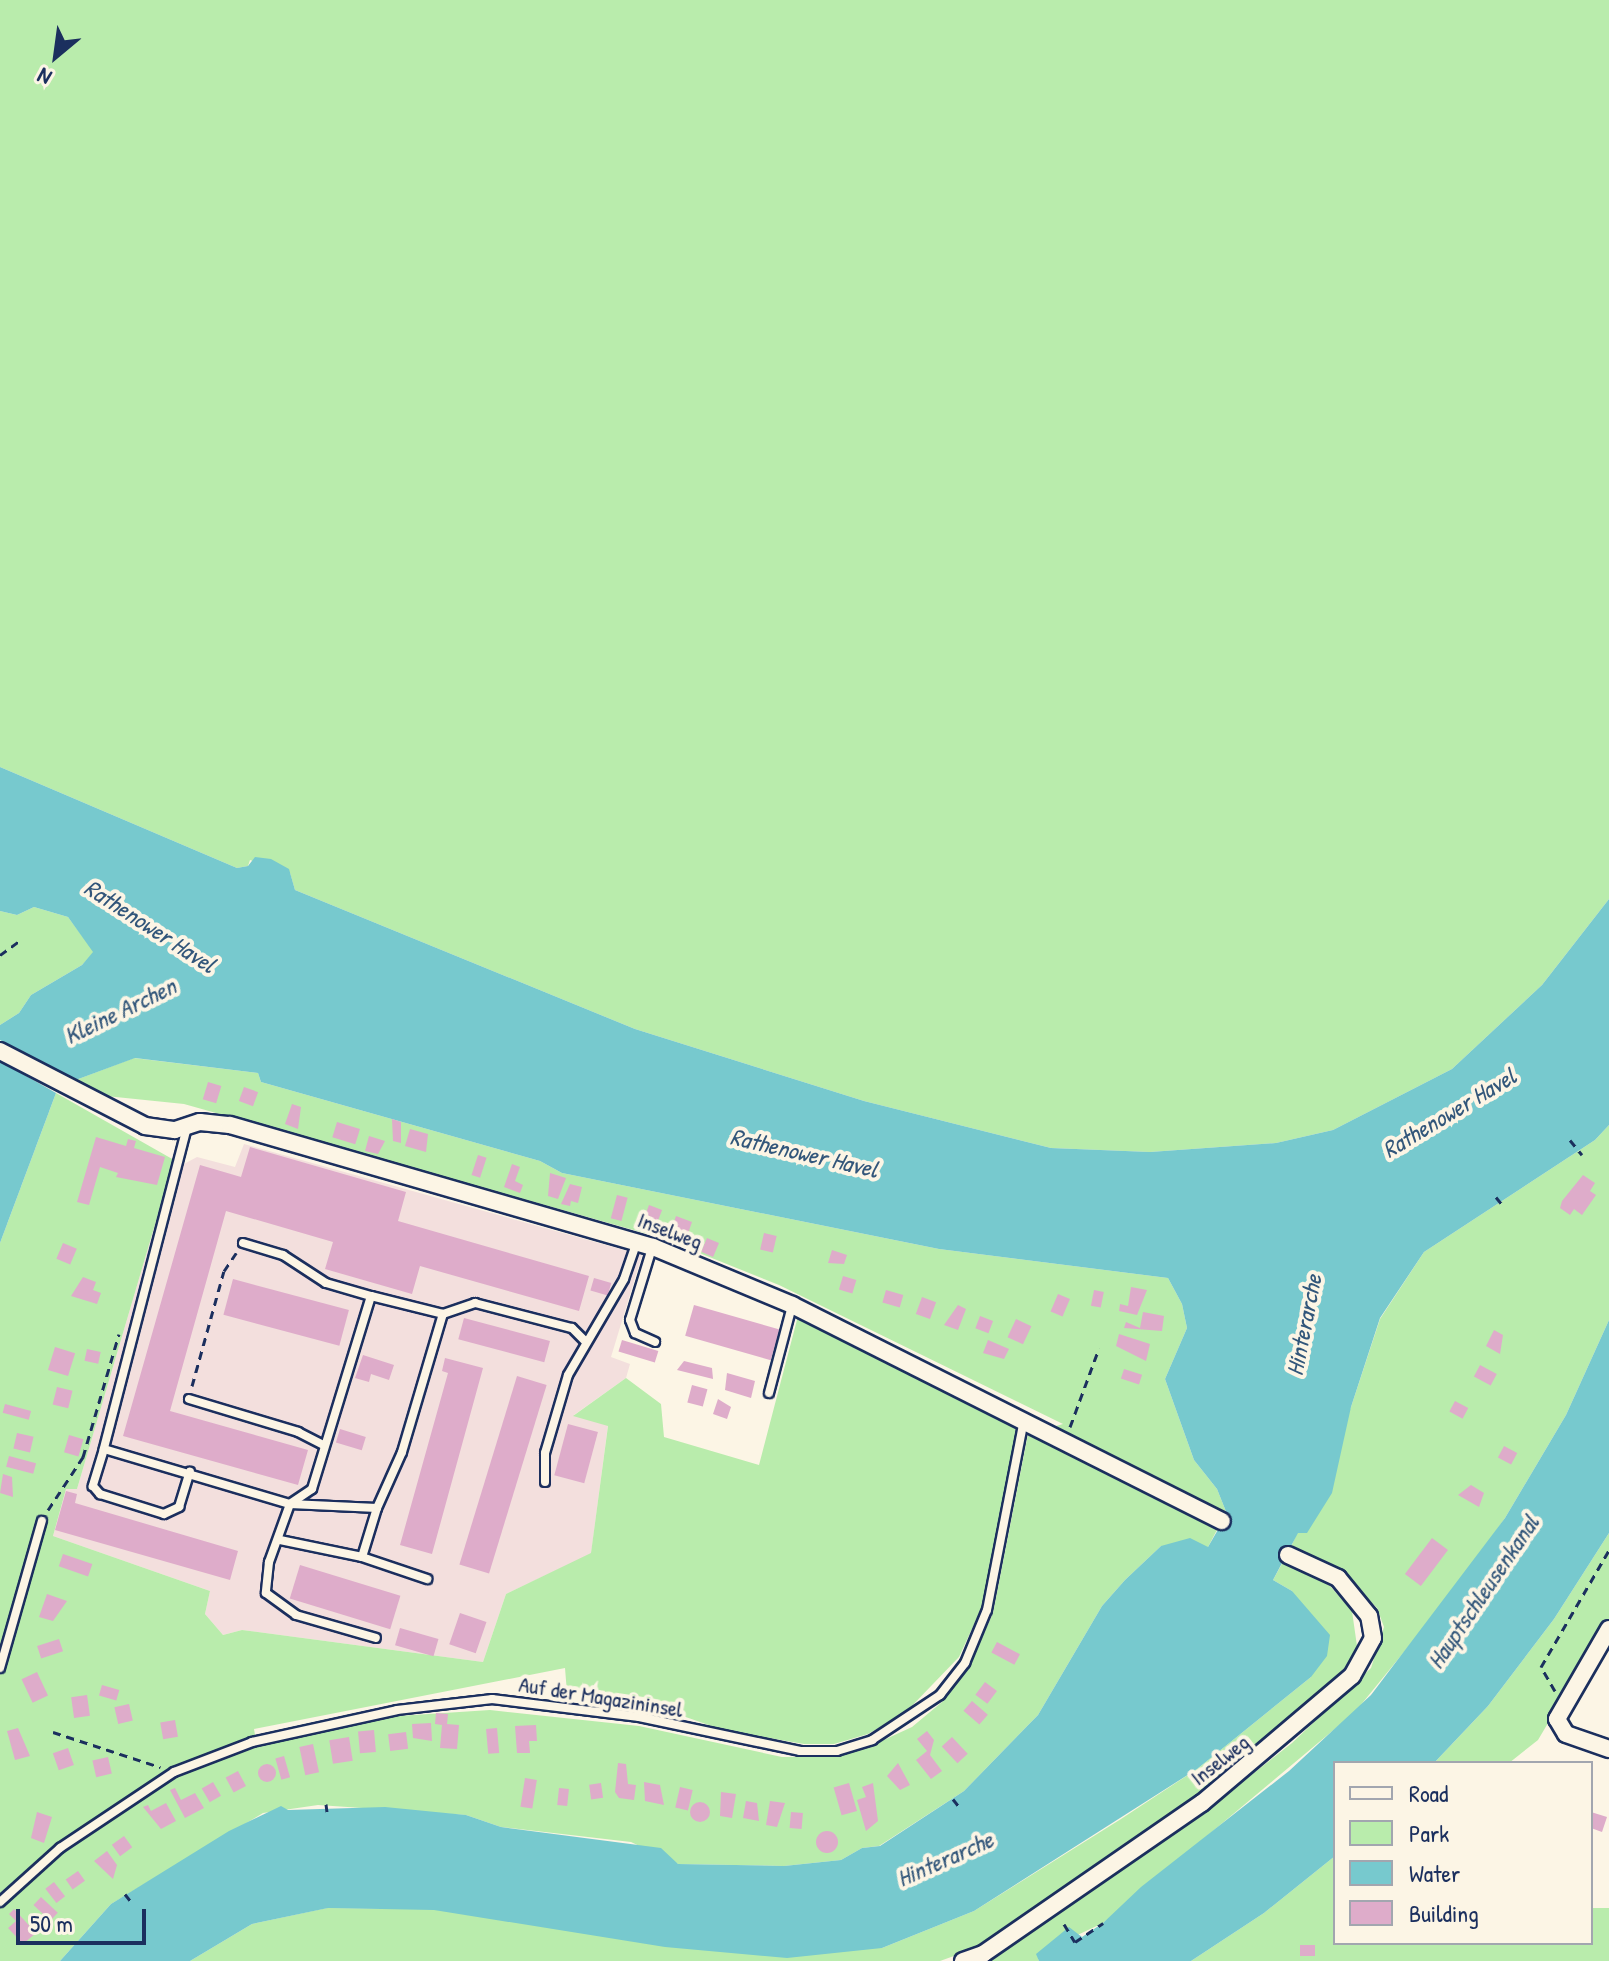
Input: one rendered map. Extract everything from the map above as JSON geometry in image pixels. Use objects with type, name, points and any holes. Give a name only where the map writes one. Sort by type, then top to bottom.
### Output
[{"type":"street","name":"Inselweg","points":[[0,1051],[68,1089],[145,1126],[175,1130],[188,1125],[230,1125],[645,1244],[792,1305],[1222,1521]]},
{"type":"street","name":"Inselweg","points":[[963,1961],[983,1954],[1202,1803],[1352,1676],[1373,1638],[1369,1616],[1338,1578],[1288,1555]]},
{"type":"street","points":[[1609,1629],[1563,1705],[1558,1728],[1609,1749]]},
{"type":"lane","points":[[188,1125],[93,1486],[100,1494],[164,1514],[179,1507],[190,1472]]},
{"type":"lane","points":[[243,1243],[283,1255],[326,1283],[371,1296],[443,1314],[475,1303],[572,1328],[586,1342]]},
{"type":"lane","points":[[645,1244],[630,1320],[635,1333],[655,1342]]},
{"type":"lane","points":[[545,1482],[545,1453],[568,1375],[645,1244]]},
{"type":"lane","points":[[371,1296],[312,1489],[290,1504],[280,1540],[269,1562],[266,1593],[296,1615],[376,1638]]},
{"type":"lane","points":[[769,1393],[792,1305]]},
{"type":"lane","points":[[362,1557],[377,1508],[402,1452],[443,1314]]},
{"type":"lane","points":[[189,1399],[298,1432],[323,1445]]},
{"type":"lane","name":"Auf der Magazininsel","points":[[0,1902],[60,1848],[174,1772],[312,1727],[492,1699],[639,1717],[800,1751],[837,1751],[872,1740],[940,1695],[965,1663],[987,1610],[1024,1419]]},
{"type":"lane","points":[[104,1449],[290,1504],[377,1508]]},
{"type":"lane","points":[[0,1668],[42,1521]]},
{"type":"lane","points":[[280,1540],[362,1557],[427,1579]]},
{"type":"path","points":[[0,955],[19,941]]},
{"type":"path","points":[[1570,1140],[1582,1155]]},
{"type":"path","points":[[1496,1197],[1504,1207]]},
{"type":"path","points":[[189,1399],[224,1271],[243,1243]]},
{"type":"path","points":[[42,1521],[83,1457],[123,1322]]},
{"type":"path","points":[[1065,1440],[1099,1348]]},
{"type":"path","points":[[1563,1705],[1541,1667],[1609,1550]]},
{"type":"path","points":[[53,1732],[174,1772]]},
{"type":"path","points":[[953,1799],[960,1808]]},
{"type":"path","points":[[326,1804],[327,1812]]},
{"type":"path","points":[[125,1894],[132,1903]]},
{"type":"path","points":[[1064,1924],[1075,1942],[1103,1923]]},
{"type":"shaded area","points":[[244,1144],[642,1255],[611,1357],[630,1364],[626,1378],[574,1415],[608,1425],[591,1554],[506,1594],[483,1662],[242,1630],[223,1635],[205,1614],[210,1591],[53,1536],[66,1489],[77,1489],[174,1160],[184,1164],[197,1157],[235,1167]]},
{"type":"green space","points":[[0,0],[1609,0],[1609,899],[1542,985],[1452,1069],[1333,1130],[1276,1143],[1150,1152],[1051,1148],[864,1101],[635,1029],[295,890],[290,873],[250,860],[248,866],[237,868],[0,767]]},
{"type":"green space","points":[[34,907],[68,917],[94,952],[82,965],[31,995],[19,1013],[0,1025],[0,911],[17,915]]},
{"type":"green space","points":[[134,1058],[258,1073],[261,1082],[540,1161],[562,1173],[939,1249],[1168,1278],[1182,1304],[1187,1328],[1165,1379],[1194,1460],[1217,1489],[1227,1514],[1207,1503],[1198,1515],[1219,1526],[1208,1547],[1161,1546],[1125,1580],[1102,1606],[1038,1715],[964,1791],[879,1846],[862,1848],[841,1860],[784,1866],[678,1864],[631,1842],[501,1827],[466,1815],[318,1805],[263,1813],[111,1904],[60,1961],[0,1961],[0,1243],[56,1093],[174,1160],[77,1489],[66,1489],[53,1536],[210,1591],[205,1614],[223,1635],[242,1630],[483,1662],[506,1594],[591,1553],[608,1426],[573,1416],[626,1378],[661,1404],[664,1437],[759,1465],[798,1316],[1003,1417],[1018,1431],[982,1607],[959,1657],[906,1712],[868,1734],[834,1744],[804,1744],[723,1730],[634,1699],[567,1693],[565,1668],[254,1729],[257,1747],[398,1716],[490,1710],[639,1726],[782,1757],[834,1757],[875,1744],[912,1727],[942,1702],[969,1667],[993,1613],[1028,1434],[1063,1424],[779,1285],[662,1238],[184,1104],[106,1096],[73,1081]]},
{"type":"green space","points":[[1609,1125],[1609,1320],[1566,1415],[1505,1518],[1452,1593],[1355,1712],[1103,1923],[1037,1954],[1039,1961],[985,1961],[1207,1810],[1292,1743],[1371,1668],[1384,1627],[1377,1608],[1340,1570],[1291,1547],[1351,1407],[1380,1319],[1424,1252],[1595,1140]]},
{"type":"green space","points":[[1609,1533],[1609,1620],[1538,1740],[1512,1761],[1436,1761],[1488,1706],[1554,1619]]},
{"type":"green space","points":[[1284,1560],[1330,1586],[1352,1611],[1357,1646],[1351,1661],[1322,1692],[1200,1795],[979,1947],[940,1961],[190,1961],[252,1924],[327,1908],[434,1909],[882,1948],[974,1911],[1121,1819],[1197,1769],[1311,1677],[1292,1591],[1273,1580]]},
{"type":"green space","points":[[1333,1858],[1333,1945],[1593,1945],[1593,1908],[1609,1908],[1609,1961],[1191,1961],[1264,1913]]},
{"type":"water","points":[[0,767],[237,868],[248,866],[255,857],[271,859],[289,869],[295,890],[635,1029],[864,1101],[1051,1148],[1150,1152],[1276,1143],[1333,1130],[1452,1069],[1542,985],[1609,899],[1609,1125],[1595,1140],[1424,1252],[1380,1318],[1351,1407],[1332,1493],[1307,1533],[1298,1533],[1273,1580],[1292,1591],[1330,1635],[1327,1656],[1311,1677],[1197,1769],[974,1911],[882,1948],[787,1958],[665,1947],[434,1910],[328,1908],[252,1924],[190,1961],[60,1961],[111,1904],[229,1831],[281,1806],[288,1810],[385,1807],[466,1815],[501,1827],[661,1848],[678,1864],[784,1866],[841,1860],[862,1848],[880,1846],[964,1791],[1038,1715],[1102,1606],[1125,1580],[1161,1546],[1190,1538],[1208,1547],[1227,1514],[1217,1489],[1194,1460],[1165,1379],[1187,1328],[1182,1304],[1168,1278],[939,1249],[562,1173],[540,1161],[261,1082],[258,1073],[135,1058],[73,1081],[0,1040],[0,1025],[19,1013],[31,995],[82,965],[93,952],[68,917],[34,907],[17,915],[0,911]]},
{"type":"water","points":[[0,1061],[56,1093],[0,1243]]},
{"type":"water","name":"Hauptschleusenkanal","points":[[1609,1320],[1609,1533],[1554,1619],[1488,1706],[1436,1761],[1333,1761],[1333,1858],[1264,1913],[1191,1961],[1039,1961],[1036,1954],[1069,1927],[1082,1937],[1103,1923],[1141,1887],[1289,1771],[1371,1695],[1505,1518],[1566,1415]]},
{"type":"building","points":[[208,1082],[221,1086],[216,1103],[203,1099]]},
{"type":"building","points":[[244,1087],[258,1092],[253,1106],[239,1101]]},
{"type":"building","points":[[292,1104],[301,1107],[298,1129],[285,1124]]},
{"type":"building","points":[[392,1119],[401,1122],[401,1143],[393,1141]]},
{"type":"building","points":[[337,1122],[360,1129],[355,1144],[332,1137]]},
{"type":"building","points":[[410,1129],[428,1134],[426,1152],[405,1146]]},
{"type":"building","points":[[369,1136],[385,1141],[378,1154],[365,1151]]},
{"type":"building","points":[[96,1137],[126,1146],[128,1139],[136,1141],[134,1148],[165,1157],[157,1185],[116,1177],[118,1173],[100,1167],[89,1205],[77,1202]]},
{"type":"building","points":[[250,1147],[406,1192],[398,1221],[589,1276],[579,1311],[420,1266],[412,1294],[325,1269],[333,1242],[226,1211],[170,1411],[308,1450],[298,1485],[123,1436],[200,1165],[241,1177]]},
{"type":"building","points":[[478,1155],[487,1158],[480,1178],[472,1175]]},
{"type":"building","points":[[512,1164],[520,1167],[515,1181],[523,1185],[520,1193],[504,1187]]},
{"type":"building","points":[[550,1173],[566,1178],[558,1199],[548,1196]]},
{"type":"building","points":[[1583,1175],[1595,1183],[1590,1191],[1596,1195],[1582,1215],[1574,1209],[1570,1215],[1560,1208],[1562,1201]]},
{"type":"building","points":[[570,1184],[582,1187],[578,1203],[571,1201],[570,1206],[561,1204]]},
{"type":"building","points":[[617,1195],[628,1198],[621,1221],[611,1218]]},
{"type":"building","points":[[649,1205],[662,1210],[653,1232],[640,1227]]},
{"type":"building","points":[[676,1216],[692,1222],[686,1239],[672,1228]]},
{"type":"building","points":[[764,1233],[777,1236],[773,1252],[760,1250]]},
{"type":"building","points":[[707,1238],[719,1243],[713,1257],[701,1252]]},
{"type":"building","points":[[63,1243],[77,1249],[70,1265],[56,1259]]},
{"type":"building","points":[[832,1250],[847,1255],[844,1264],[828,1263]]},
{"type":"building","points":[[843,1276],[856,1280],[852,1293],[839,1289]]},
{"type":"building","points":[[83,1277],[96,1282],[93,1290],[101,1293],[97,1304],[71,1296]]},
{"type":"building","points":[[594,1278],[611,1283],[608,1295],[590,1290]]},
{"type":"building","points":[[233,1279],[349,1310],[339,1346],[223,1315]]},
{"type":"building","points":[[1131,1287],[1147,1290],[1137,1315],[1119,1311],[1120,1304],[1128,1306]]},
{"type":"building","points":[[886,1290],[903,1295],[900,1307],[882,1302]]},
{"type":"building","points":[[1094,1290],[1104,1292],[1101,1308],[1091,1306]]},
{"type":"building","points":[[1058,1294],[1070,1299],[1063,1317],[1051,1311]]},
{"type":"building","points":[[922,1297],[936,1302],[930,1319],[916,1314]]},
{"type":"building","points":[[694,1305],[780,1330],[771,1360],[685,1336]]},
{"type":"building","points":[[958,1305],[966,1309],[958,1330],[944,1325]]},
{"type":"building","points":[[1143,1312],[1164,1316],[1162,1331],[1124,1328],[1126,1322],[1140,1328]]},
{"type":"building","points":[[980,1316],[993,1321],[988,1333],[975,1328]]},
{"type":"building","points":[[464,1318],[550,1341],[544,1362],[458,1339]]},
{"type":"building","points":[[1016,1319],[1031,1326],[1023,1344],[1008,1337]]},
{"type":"building","points":[[1494,1330],[1503,1335],[1500,1354],[1486,1346]]},
{"type":"building","points":[[1119,1334],[1150,1344],[1146,1361],[1116,1346]]},
{"type":"building","points":[[622,1340],[658,1351],[655,1363],[618,1351]]},
{"type":"building","points":[[988,1340],[1009,1349],[1004,1359],[983,1353]]},
{"type":"building","points":[[55,1347],[75,1353],[68,1376],[48,1370]]},
{"type":"building","points":[[87,1349],[101,1352],[98,1364],[85,1361]]},
{"type":"building","points":[[363,1355],[394,1365],[389,1380],[371,1374],[369,1382],[355,1378]]},
{"type":"building","points":[[445,1358],[483,1368],[432,1554],[400,1545],[448,1373],[442,1371]]},
{"type":"building","points":[[684,1361],[712,1368],[713,1379],[677,1370]]},
{"type":"building","points":[[1480,1365],[1497,1374],[1491,1385],[1474,1376]]},
{"type":"building","points":[[1124,1369],[1142,1375],[1139,1384],[1121,1379]]},
{"type":"building","points":[[727,1373],[755,1381],[751,1398],[725,1390]]},
{"type":"building","points":[[517,1376],[547,1385],[489,1573],[459,1564]]},
{"type":"building","points":[[692,1385],[707,1389],[703,1407],[687,1402]]},
{"type":"building","points":[[57,1387],[73,1391],[68,1408],[53,1404]]},
{"type":"building","points":[[718,1399],[731,1407],[727,1419],[713,1414]]},
{"type":"building","points":[[1455,1401],[1468,1408],[1463,1419],[1449,1412]]},
{"type":"building","points":[[5,1404],[31,1411],[29,1420],[3,1413]]},
{"type":"building","points":[[568,1424],[598,1432],[584,1483],[554,1475]]},
{"type":"building","points":[[340,1429],[366,1437],[362,1450],[336,1442]]},
{"type":"building","points":[[17,1433],[34,1437],[30,1452],[13,1449]]},
{"type":"building","points":[[69,1435],[83,1439],[78,1456],[64,1452]]},
{"type":"building","points":[[1504,1446],[1517,1453],[1511,1465],[1498,1457]]},
{"type":"building","points":[[9,1456],[36,1463],[33,1474],[6,1467]]},
{"type":"building","points":[[3,1474],[12,1477],[13,1497],[0,1493]]},
{"type":"building","points":[[1471,1485],[1484,1493],[1479,1507],[1458,1495]]},
{"type":"building","points":[[66,1491],[77,1494],[75,1503],[238,1551],[230,1580],[55,1530]]},
{"type":"building","points":[[1432,1538],[1448,1550],[1421,1586],[1405,1574]]},
{"type":"building","points":[[63,1554],[92,1564],[88,1576],[59,1566]]},
{"type":"building","points":[[300,1565],[400,1596],[390,1629],[290,1598]]},
{"type":"building","points":[[47,1594],[67,1601],[53,1621],[39,1617]]},
{"type":"building","points":[[460,1613],[486,1622],[476,1653],[449,1644]]},
{"type":"building","points":[[400,1628],[438,1639],[433,1656],[395,1645]]},
{"type":"building","points":[[59,1639],[63,1651],[41,1658],[37,1646]]},
{"type":"building","points":[[997,1642],[1020,1654],[1014,1665],[991,1653]]},
{"type":"building","points":[[37,1672],[48,1696],[33,1703],[22,1679]]},
{"type":"building","points":[[985,1682],[997,1691],[987,1704],[975,1695]]},
{"type":"building","points":[[102,1685],[119,1690],[116,1701],[99,1696]]},
{"type":"building","points":[[87,1695],[90,1716],[74,1718],[71,1697]]},
{"type":"building","points":[[972,1701],[988,1715],[979,1725],[963,1711]]},
{"type":"building","points":[[129,1704],[133,1721],[118,1724],[114,1707]]},
{"type":"building","points":[[436,1713],[448,1714],[447,1724],[459,1725],[457,1749],[440,1748],[442,1725],[435,1724]]},
{"type":"building","points":[[175,1720],[178,1737],[163,1739],[160,1723]]},
{"type":"building","points":[[431,1723],[432,1741],[413,1738],[412,1724]]},
{"type":"building","points":[[536,1725],[537,1741],[529,1741],[530,1753],[517,1753],[515,1726]]},
{"type":"building","points":[[18,1728],[30,1756],[15,1760],[7,1731]]},
{"type":"building","points":[[497,1728],[499,1753],[488,1754],[486,1729]]},
{"type":"building","points":[[374,1730],[376,1752],[360,1753],[358,1731]]},
{"type":"building","points":[[927,1731],[934,1740],[930,1755],[942,1771],[931,1779],[916,1760],[927,1751],[917,1739]]},
{"type":"building","points":[[406,1732],[408,1749],[390,1751],[388,1734]]},
{"type":"building","points":[[349,1737],[353,1761],[333,1764],[329,1740]]},
{"type":"building","points":[[952,1737],[968,1754],[957,1763],[942,1747]]},
{"type":"building","points":[[313,1744],[319,1772],[305,1775],[299,1747]]},
{"type":"building","points":[[68,1748],[74,1765],[59,1770],[53,1753]]},
{"type":"building","points":[[284,1756],[290,1777],[281,1780],[275,1758]]},
{"type":"building","points":[[108,1757],[112,1774],[96,1777],[92,1761]]},
{"type":"building","points":[[618,1763],[626,1764],[628,1784],[636,1785],[634,1800],[619,1798],[615,1792]]},
{"type":"building","points":[[898,1763],[910,1785],[900,1790],[887,1776]]},
{"type":"building","points":[[267,1764],[276,1773],[267,1782],[258,1773]]},
{"type":"building","points":[[238,1771],[246,1786],[234,1793],[226,1778]]},
{"type":"building","points":[[525,1778],[537,1780],[532,1809],[520,1807]]},
{"type":"building","points":[[213,1782],[221,1796],[210,1802],[202,1788]]},
{"type":"building","points":[[644,1782],[660,1785],[664,1805],[645,1801]]},
{"type":"building","points":[[601,1783],[603,1798],[591,1800],[589,1785]]},
{"type":"building","points":[[849,1783],[857,1811],[842,1815],[834,1787]]},
{"type":"building","points":[[873,1783],[878,1821],[866,1831],[857,1800],[866,1797],[862,1787]]},
{"type":"building","points":[[680,1787],[693,1790],[688,1810],[675,1807]]},
{"type":"building","points":[[175,1788],[181,1800],[195,1793],[204,1808],[185,1818],[170,1790]]},
{"type":"building","points":[[559,1788],[569,1789],[567,1806],[557,1805]]},
{"type":"building","points":[[721,1792],[736,1794],[732,1818],[720,1816]]},
{"type":"building","points":[[746,1801],[757,1803],[759,1821],[743,1818]]},
{"type":"building","points":[[770,1801],[785,1803],[777,1827],[766,1825]]},
{"type":"building","points":[[700,1802],[707,1805],[710,1812],[707,1819],[700,1822],[693,1819],[690,1812],[693,1805]]},
{"type":"building","points":[[166,1803],[176,1821],[161,1829],[143,1807],[148,1805],[151,1811]]},
{"type":"building","points":[[37,1812],[52,1817],[44,1843],[31,1838]]},
{"type":"building","points":[[791,1812],[803,1813],[802,1829],[790,1828]]},
{"type":"building","points":[[1593,1813],[1607,1817],[1602,1832],[1593,1829]]},
{"type":"building","points":[[827,1831],[835,1834],[838,1842],[835,1850],[827,1853],[819,1850],[816,1842],[819,1834]]},
{"type":"building","points":[[124,1836],[132,1847],[120,1856],[112,1845]]},
{"type":"building","points":[[107,1851],[117,1865],[113,1879],[94,1861]]},
{"type":"building","points":[[78,1871],[85,1881],[73,1889],[66,1880]]},
{"type":"building","points":[[54,1882],[65,1896],[56,1903],[45,1889]]},
{"type":"building","points":[[41,1897],[58,1913],[50,1921],[33,1905]]},
{"type":"building","points":[[14,1909],[36,1933],[23,1944],[8,1928],[16,1921],[9,1914]]},
{"type":"building","points":[[1300,1945],[1315,1945],[1315,1956],[1300,1956]]},
{"type":"water label","name":"Rathenower Havel","points":[[150,926]]},
{"type":"water label","name":"Kleine Archen","points":[[120,1011]]},
{"type":"water label","name":"Rathenower Havel","points":[[1449,1113]]},
{"type":"water label","name":"Rathenower Havel","points":[[804,1153]]},
{"type":"water label","name":"Hinterarche","points":[[1304,1325]]},
{"type":"water label","name":"Hinterarche","points":[[945,1859]]}]
